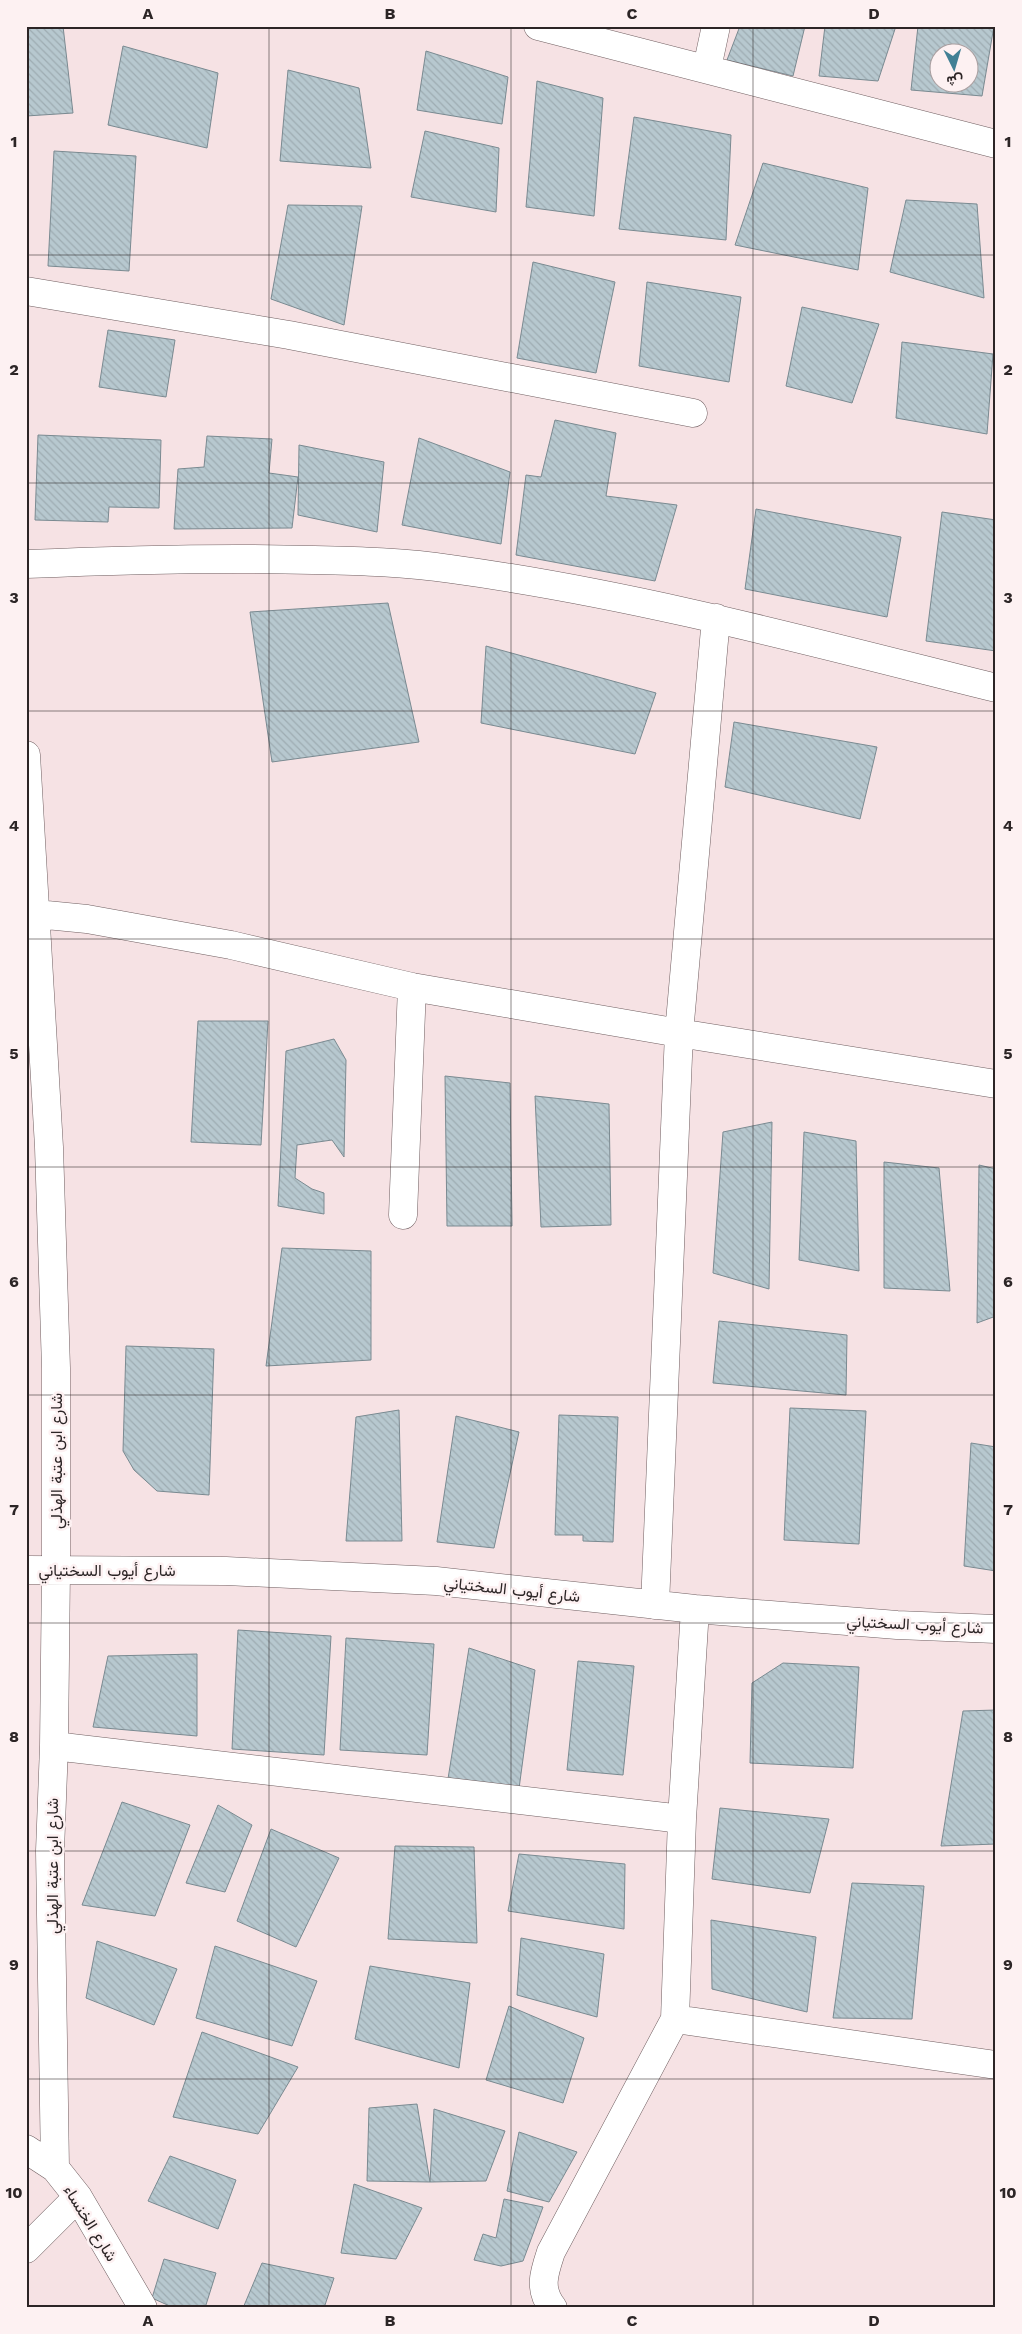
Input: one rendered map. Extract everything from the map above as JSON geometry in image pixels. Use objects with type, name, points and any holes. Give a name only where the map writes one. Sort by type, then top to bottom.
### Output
[{"type":"street","points":[[538,26],[996,144]]},
{"type":"street","points":[[707,68],[716,26]]},
{"type":"street","points":[[26,291],[289,335],[693,413]]},
{"type":"street","points":[[26,564],[177,558],[357,561],[449,568],[551,585],[716,618],[996,688]]},
{"type":"street","points":[[655,1605],[679,1033],[716,618]]},
{"type":"street","name":"شارع ابن عتبة الهذلي","points":[[26,755],[31,913],[50,1166],[56,1368],[54,1746],[50,1851],[55,2168]]},
{"type":"street","points":[[31,913],[86,919],[231,945],[412,987],[679,1033],[996,1084]]},
{"type":"street","points":[[403,1215],[412,987]]},
{"type":"street","name":"شارع أيوب السختياني","points":[[26,1570],[226,1571],[436,1581],[695,1609],[897,1625],[996,1629]]},
{"type":"street","points":[[553,2308],[544,2295],[543,2288],[551,2252],[675,2020],[682,1820],[695,1609]]},
{"type":"street","points":[[54,1746],[682,1820]]},
{"type":"street","points":[[675,2020],[996,2064]]},
{"type":"street","name":"شارع الخنساء","points":[[26,2149],[55,2168],[78,2197],[143,2308]]},
{"type":"street","points":[[26,2249],[78,2197]]},
{"type":"building","points":[[26,26],[63,26],[73,113],[26,116]]},
{"type":"building","points":[[740,26],[805,26],[793,76],[727,60]]},
{"type":"building","points":[[825,26],[896,26],[878,81],[819,76]]},
{"type":"building","points":[[918,26],[994,26],[982,96],[935,92],[980,92],[980,42],[930,42],[930,92],[911,90]]},
{"type":"building","points":[[123,46],[218,73],[207,148],[108,125]]},
{"type":"building","points":[[426,51],[508,77],[502,124],[417,110]]},
{"type":"building","points":[[288,70],[359,88],[371,168],[280,161]]},
{"type":"building","points":[[537,81],[603,98],[594,216],[526,207]]},
{"type":"building","points":[[634,117],[731,135],[726,240],[619,229]]},
{"type":"building","points":[[425,131],[499,148],[496,212],[411,197]]},
{"type":"building","points":[[54,151],[136,156],[129,271],[48,266]]},
{"type":"building","points":[[763,163],[868,188],[858,270],[735,245]]},
{"type":"building","points":[[906,200],[977,204],[984,298],[890,272]]},
{"type":"building","points":[[288,205],[362,206],[344,325],[271,299]]},
{"type":"building","points":[[533,262],[615,282],[596,373],[517,358]]},
{"type":"building","points":[[647,282],[741,297],[729,382],[639,366]]},
{"type":"building","points":[[802,307],[879,324],[852,403],[786,386]]},
{"type":"building","points":[[108,330],[175,340],[166,397],[99,387]]},
{"type":"building","points":[[902,342],[993,354],[987,434],[896,418]]},
{"type":"building","points":[[555,420],[616,433],[606,496],[677,505],[655,581],[516,555],[526,475],[541,477]]},
{"type":"building","points":[[38,435],[161,440],[159,508],[109,507],[108,522],[35,520]]},
{"type":"building","points":[[207,436],[272,439],[269,473],[298,477],[292,528],[174,529],[178,469],[204,467]]},
{"type":"building","points":[[419,438],[510,472],[501,544],[402,525]]},
{"type":"building","points":[[299,445],[384,462],[377,532],[298,515]]},
{"type":"building","points":[[756,509],[901,537],[887,617],[745,589]]},
{"type":"building","points":[[942,512],[996,520],[996,651],[926,641]]},
{"type":"building","points":[[388,603],[419,742],[272,762],[250,612]]},
{"type":"building","points":[[486,646],[656,693],[635,754],[481,723]]},
{"type":"building","points":[[734,722],[877,747],[860,819],[725,787]]},
{"type":"building","points":[[198,1021],[268,1021],[261,1145],[191,1142]]},
{"type":"building","points":[[334,1039],[346,1060],[344,1157],[332,1140],[297,1145],[295,1178],[312,1189],[324,1193],[324,1214],[278,1206],[286,1051]]},
{"type":"building","points":[[445,1076],[510,1083],[512,1226],[447,1226]]},
{"type":"building","points":[[535,1096],[609,1104],[611,1225],[541,1227]]},
{"type":"building","points":[[772,1122],[769,1289],[713,1273],[723,1132]]},
{"type":"building","points":[[804,1132],[856,1141],[859,1271],[799,1260]]},
{"type":"building","points":[[884,1162],[939,1168],[950,1291],[884,1288]]},
{"type":"building","points":[[979,1165],[996,1169],[996,1316],[977,1323]]},
{"type":"building","points":[[282,1248],[371,1251],[371,1360],[266,1366]]},
{"type":"building","points":[[719,1321],[847,1335],[846,1395],[713,1383]]},
{"type":"building","points":[[126,1346],[214,1349],[209,1495],[157,1491],[134,1470],[123,1451]]},
{"type":"building","points":[[790,1408],[866,1411],[859,1544],[784,1540]]},
{"type":"building","points":[[399,1410],[402,1541],[346,1541],[356,1417]]},
{"type":"building","points":[[559,1415],[618,1417],[613,1542],[583,1541],[583,1535],[555,1535]]},
{"type":"building","points":[[456,1416],[519,1432],[494,1548],[437,1542]]},
{"type":"building","points":[[971,1443],[996,1447],[996,1571],[964,1566]]},
{"type":"building","points":[[238,1630],[331,1636],[324,1755],[232,1749]]},
{"type":"building","points":[[346,1638],[434,1644],[427,1755],[340,1750]]},
{"type":"building","points":[[469,1648],[535,1670],[518,1796],[447,1785]]},
{"type":"building","points":[[197,1654],[197,1736],[93,1727],[108,1656]]},
{"type":"building","points":[[578,1661],[634,1666],[623,1775],[567,1770]]},
{"type":"building","points":[[783,1663],[859,1667],[853,1768],[750,1763],[752,1683]]},
{"type":"building","points":[[996,1710],[996,1844],[941,1846],[963,1711]]},
{"type":"building","points":[[122,1802],[190,1825],[155,1916],[82,1905]]},
{"type":"building","points":[[218,1805],[252,1825],[225,1892],[186,1883]]},
{"type":"building","points":[[720,1808],[829,1819],[810,1893],[712,1879]]},
{"type":"building","points":[[271,1829],[339,1858],[296,1947],[237,1921]]},
{"type":"building","points":[[395,1846],[474,1847],[477,1943],[388,1939]]},
{"type":"building","points":[[519,1854],[625,1864],[624,1929],[508,1911]]},
{"type":"building","points":[[852,1883],[924,1886],[912,2019],[833,2018]]},
{"type":"building","points":[[711,1920],[816,1937],[807,2012],[712,1989]]},
{"type":"building","points":[[521,1938],[604,1954],[597,2017],[517,1995]]},
{"type":"building","points":[[97,1941],[177,1969],[154,2025],[86,1998]]},
{"type":"building","points":[[215,1946],[317,1981],[292,2046],[196,2018]]},
{"type":"building","points":[[370,1966],[470,1983],[459,2068],[355,2039]]},
{"type":"building","points":[[509,2006],[584,2038],[563,2103],[486,2080]]},
{"type":"building","points":[[202,2032],[298,2067],[258,2134],[173,2117]]},
{"type":"building","points":[[417,2104],[430,2182],[367,2181],[369,2108]]},
{"type":"building","points":[[434,2109],[505,2131],[486,2181],[430,2182]]},
{"type":"building","points":[[519,2132],[577,2152],[549,2202],[507,2191]]},
{"type":"building","points":[[170,2156],[236,2180],[218,2229],[148,2201]]},
{"type":"building","points":[[354,2184],[422,2208],[396,2259],[341,2253]]},
{"type":"building","points":[[504,2199],[543,2207],[523,2261],[501,2266],[474,2260],[483,2234],[496,2238]]},
{"type":"building","points":[[164,2259],[216,2273],[205,2308],[174,2308],[152,2298]]},
{"type":"building","points":[[262,2263],[334,2278],[324,2308],[243,2308]]}]
